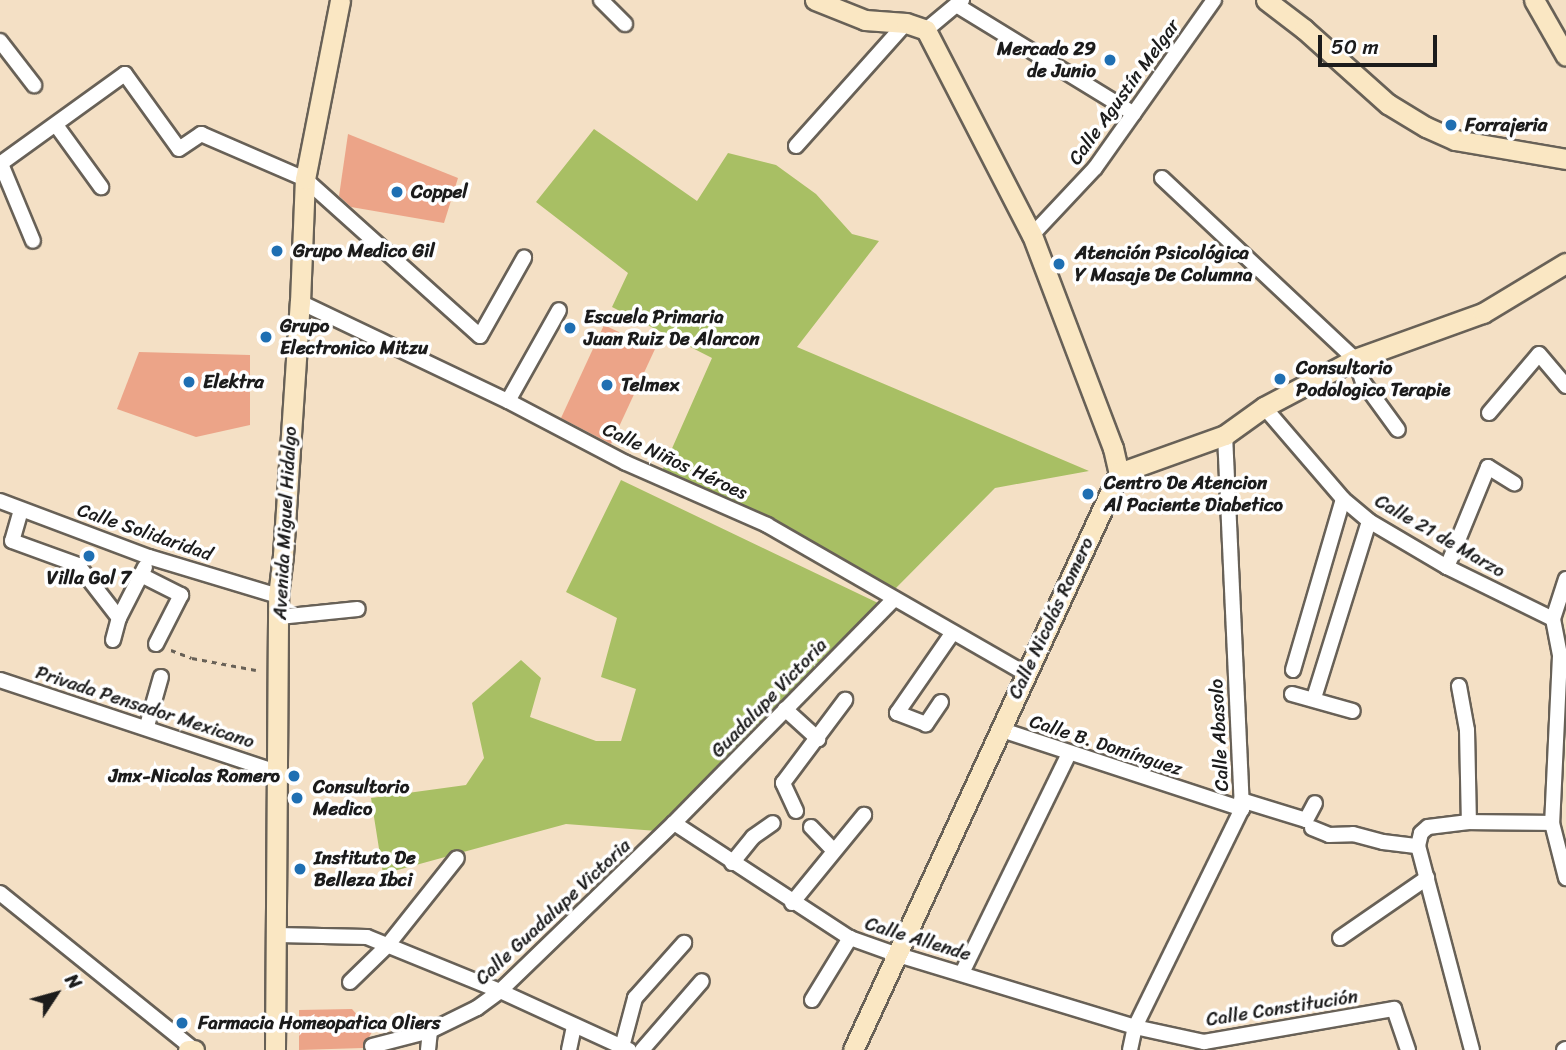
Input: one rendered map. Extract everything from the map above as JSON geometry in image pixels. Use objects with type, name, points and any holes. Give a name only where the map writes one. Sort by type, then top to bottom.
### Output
[{"type":"main road","name":"Avenida Miguel Hidalgo","points":[[275,1050],[278,934],[278,596],[284,555],[305,179],[340,0]]},
{"type":"main road","points":[[815,0],[865,20],[905,23],[926,30],[1032,235],[1113,448],[1119,473],[1225,435],[1264,407],[1355,359],[1483,313],[1566,263]]},
{"type":"main road","points":[[1266,0],[1304,29],[1388,104],[1426,127],[1455,139],[1566,159]]},
{"type":"main road","points":[[1534,0],[1566,56]]},
{"type":"main road","name":"Calle Nicolás Romero","points":[[853,1050],[1024,673],[1119,473]]},
{"type":"street","points":[[601,0],[625,24]]},
{"type":"street","name":"Calle Agustín Melgar","points":[[1032,235],[1095,168],[1214,0]]},
{"type":"street","points":[[926,30],[960,3],[1134,114]]},
{"type":"street","points":[[796,146],[905,23]]},
{"type":"street","points":[[0,41],[34,85]]},
{"type":"street","points":[[33,241],[0,164],[125,74],[179,149],[201,134],[305,179],[480,336],[524,258]]},
{"type":"street","points":[[56,125],[101,187]]},
{"type":"street","points":[[1162,178],[1355,359],[1363,382],[1398,430]]},
{"type":"street","name":"Calle Niños Héroes","points":[[300,302],[508,401],[626,463],[766,524],[893,600],[1024,673]]},
{"type":"street","points":[[508,401],[559,310]]},
{"type":"street","points":[[1489,413],[1539,354],[1566,386]]},
{"type":"street","name":"Calle 21 de Marzo","points":[[1264,407],[1343,499],[1369,521],[1447,567],[1553,619]]},
{"type":"street","name":"Calle Abasolo","points":[[1130,1050],[1135,1027],[1242,804],[1225,435]]},
{"type":"street","points":[[1447,567],[1488,467],[1514,483]]},
{"type":"street","points":[[1293,670],[1343,499]]},
{"type":"street","name":"Calle Solidaridad","points":[[0,501],[149,556],[278,596]]},
{"type":"street","points":[[21,510],[12,541],[78,565],[120,618]]},
{"type":"street","points":[[1314,698],[1369,521]]},
{"type":"street","points":[[113,640],[120,618],[149,556]]},
{"type":"street","points":[[141,575],[181,595],[156,644]]},
{"type":"street","points":[[1566,579],[1553,619],[1563,658],[1552,823],[1566,878]]},
{"type":"street","name":"Guadalupe Victoria","points":[[674,823],[893,600]]},
{"type":"street","points":[[279,617],[358,609]]},
{"type":"street","points":[[941,702],[926,724],[897,713],[953,632]]},
{"type":"street","points":[[147,726],[161,677]]},
{"type":"street","name":"Privada Pensador Mexicano","points":[[0,680],[147,726],[277,772]]},
{"type":"street","points":[[1459,686],[1467,730],[1469,822]]},
{"type":"street","points":[[1292,694],[1353,711]]},
{"type":"street","points":[[796,811],[783,783],[845,700]]},
{"type":"street","points":[[785,709],[818,738]]},
{"type":"street","name":"Calle B. Domínguez","points":[[999,729],[1069,754],[1306,820],[1315,803]]},
{"type":"street","points":[[962,973],[1069,754]]},
{"type":"street","points":[[792,903],[864,815]]},
{"type":"street","points":[[1472,1050],[1418,846],[1421,833],[1428,827],[1469,822],[1552,823]]},
{"type":"street","name":"Calle Allende","points":[[674,823],[792,903],[850,938],[1135,1027]]},
{"type":"street","name":"Calle Guadalupe Victoria","points":[[372,1046],[430,1031],[477,1008],[500,991],[674,823]]},
{"type":"street","points":[[732,863],[753,837],[773,823]]},
{"type":"street","points":[[811,827],[833,850]]},
{"type":"street","points":[[1312,828],[1329,835],[1353,834],[1383,842],[1418,846]]},
{"type":"street","points":[[350,982],[387,946],[457,859]]},
{"type":"street","points":[[1340,938],[1427,878]]},
{"type":"street","points":[[0,893],[191,1049]]},
{"type":"street","points":[[278,934],[367,937],[500,991],[626,1049],[635,999],[684,943]]},
{"type":"street","points":[[812,1000],[850,938]]},
{"type":"street","points":[[642,1050],[702,981]]},
{"type":"street","name":"Calle Constitución","points":[[1135,1027],[1204,1042],[1394,1009],[1408,1050]]},
{"type":"street","points":[[569,1050],[574,1026]]},
{"type":"street","points":[[428,1050],[430,1031]]},
{"type":"path","points":[[156,644],[192,658],[256,670]]},
{"type":"green space","points":[[594,129],[697,201],[728,153],[776,165],[816,194],[852,234],[879,241],[797,347],[1089,471],[995,488],[895,589],[662,471],[712,358],[612,307],[628,273],[536,202]]},
{"type":"green space","points":[[621,480],[878,603],[657,831],[566,824],[383,874],[371,798],[466,785],[484,758],[472,703],[521,660],[541,678],[530,717],[596,741],[621,741],[636,689],[601,677],[617,618],[566,592]]},
{"type":"building","name":"Coppel","points":[[348,134],[458,178],[444,223],[351,207],[339,196]]},
{"type":"building","name":"Telmex","points":[[604,325],[655,349],[611,444],[561,418]]},
{"type":"building","name":"Elektra","points":[[139,352],[250,355],[250,425],[196,437],[117,409]]},
{"type":"building","points":[[352,1009],[372,1032],[363,1048],[299,1050],[299,1010]]},
{"type":"place","name":"Mercado 29 de Junio","points":[[1110,60]]},
{"type":"place","name":"Forrajeria","points":[[1451,125]]},
{"type":"place","name":"Coppel","points":[[397,192]]},
{"type":"place","name":"Grupo Medico Gil","points":[[277,251]]},
{"type":"place","name":"Atención Psicológica Y Masaje De Columna","points":[[1059,264]]},
{"type":"place","name":"Escuela Primaria Juan Ruiz De Alarcon","points":[[570,328]]},
{"type":"place","name":"Grupo Electronico Mitzu","points":[[266,337]]},
{"type":"place","name":"Consultorio Podologico Terapie","points":[[1280,379]]},
{"type":"place","name":"Elektra","points":[[189,382]]},
{"type":"place","name":"Telmex","points":[[607,385]]},
{"type":"place","name":"Centro De Atencion Al Paciente Diabetico","points":[[1088,494]]},
{"type":"place","name":"Villa Gol 7","points":[[89,556]]},
{"type":"place","name":"Jmx-Nicolas Romero","points":[[294,776]]},
{"type":"place","name":"Consultorio Medico","points":[[297,798]]},
{"type":"place","name":"Instituto De Belleza Ibci","points":[[300,869]]},
{"type":"place","name":"Farmacia Homeopatica Oliers","points":[[182,1023]]}]
